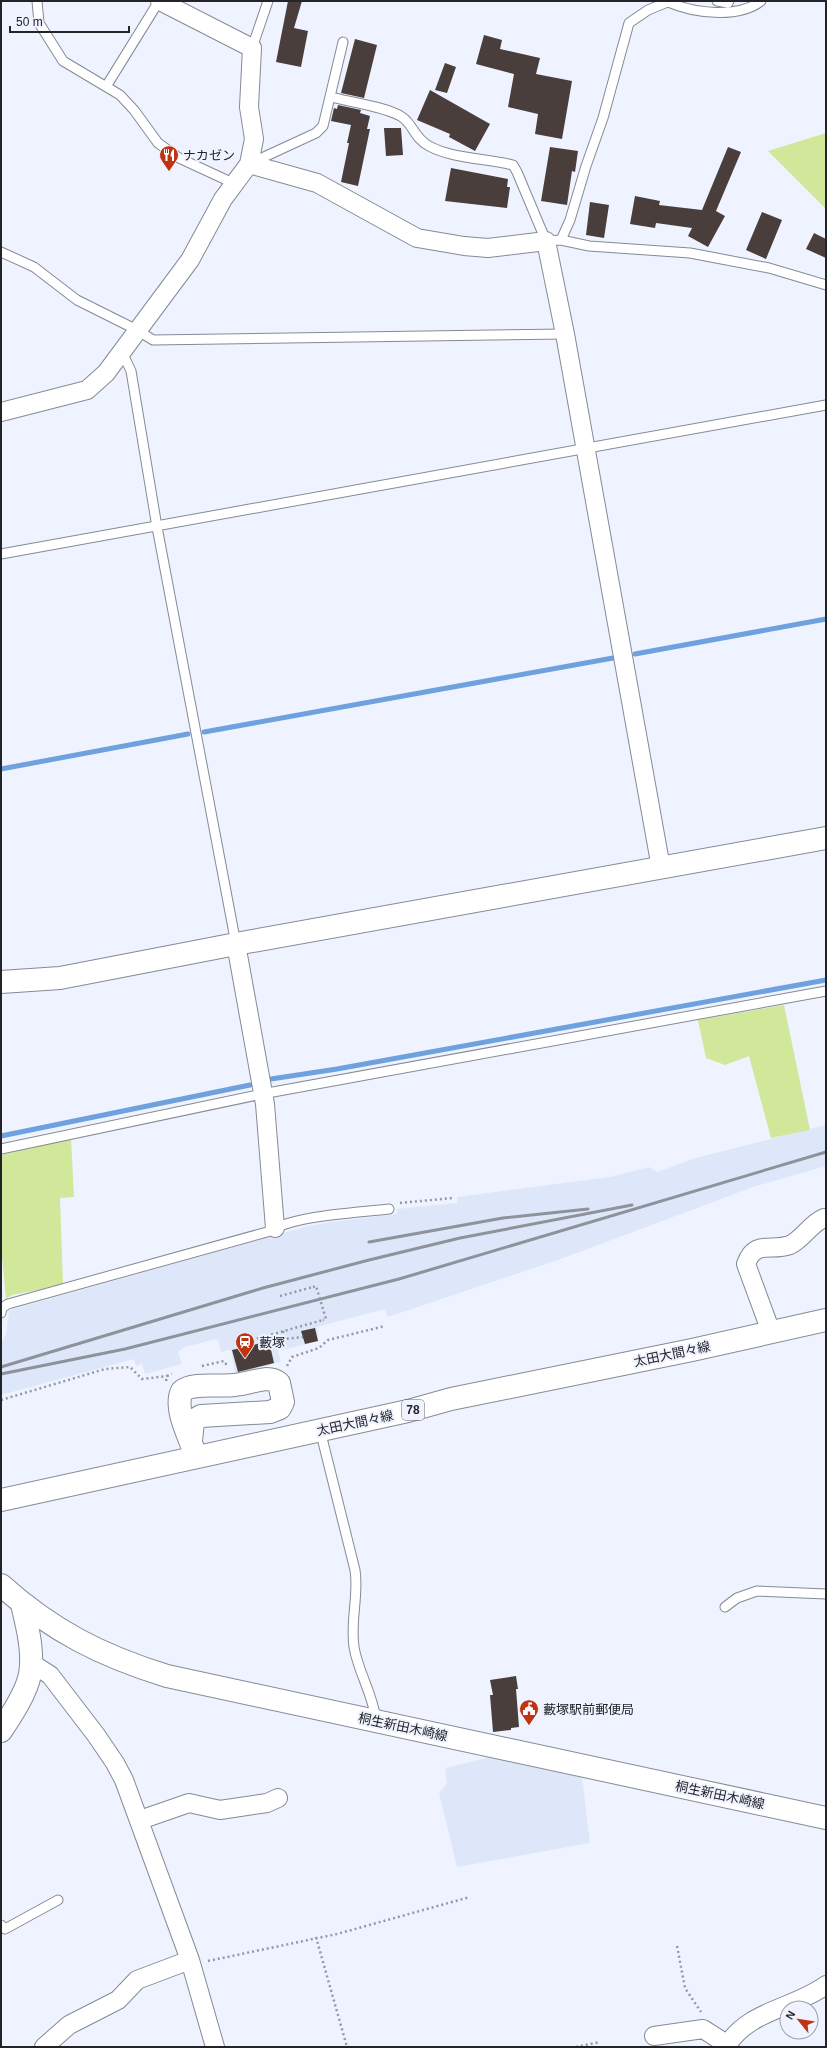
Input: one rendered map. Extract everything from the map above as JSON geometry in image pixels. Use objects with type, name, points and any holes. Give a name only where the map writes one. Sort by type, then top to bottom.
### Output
[{"type":"main road","points":[[1,982],[60,978],[236,944],[826,838]]},
{"type":"main road","name":"太田大間々線","points":[[1,1500],[194,1449],[320,1430],[408,1411],[451,1399],[692,1350],[826,1320]]},
{"type":"main road","points":[[267,1379],[275,1380],[279,1383],[283,1402],[280,1408],[270,1412],[201,1416],[193,1421],[194,1449],[184,1427],[179,1401],[182,1391],[185,1389],[216,1385],[233,1386],[267,1379]]},
{"type":"main road","name":"桐生新田木崎線","points":[[1,1585],[22,1604],[82,1643],[137,1667],[203,1685],[826,1818]]},
{"type":"main road","points":[[1,1731],[28,1682],[31,1663],[30,1643],[22,1604]]},
{"type":"street","points":[[1,412],[87,390],[106,373],[190,260],[223,199],[233,183],[249,164],[254,139],[249,108],[252,48],[160,1]]},
{"type":"street","points":[[249,164],[317,182],[417,238],[464,246],[488,248],[554,240],[565,334],[661,868]]},
{"type":"street","points":[[236,944],[265,1104],[275,1228]]},
{"type":"street","points":[[771,1332],[746,1264],[748,1259],[758,1248],[788,1246],[813,1225],[824,1218]]},
{"type":"street","points":[[31,1663],[50,1675],[108,1752],[124,1780],[140,1820],[191,1963],[215,2047]]},
{"type":"street","points":[[140,1820],[189,1803],[220,1810],[267,1803],[278,1798]]},
{"type":"street","points":[[44,2047],[76,2020],[118,2000],[137,1980],[191,1963]]},
{"type":"street","points":[[654,2036],[703,2029],[727,2046],[733,2036],[744,2026],[759,2016],[789,2004],[826,1985]]},
{"type":"lane","points":[[37,1],[39,23],[63,61],[91,78],[107,85],[120,95],[134,110],[158,143],[179,158],[233,183]]},
{"type":"lane","points":[[107,85],[160,1]]},
{"type":"lane","points":[[252,48],[268,1]]},
{"type":"lane","points":[[554,240],[570,220],[586,166],[603,118],[629,23],[648,10],[669,1],[687,8],[709,12],[727,12],[746,8],[761,1]]},
{"type":"lane","points":[[717,1],[728,3],[729,1]]},
{"type":"lane","points":[[249,164],[316,133],[322,126],[331,97],[343,42]]},
{"type":"lane","points":[[331,97],[393,113],[402,117],[419,140],[428,146],[443,152],[512,165],[554,240]]},
{"type":"lane","points":[[554,240],[604,247],[690,253],[769,268],[826,284]]},
{"type":"lane","points":[[1,252],[34,267],[77,300],[137,330],[153,340],[565,334]]},
{"type":"lane","points":[[122,352],[131,371],[157,527],[236,944]]},
{"type":"lane","points":[[1,554],[826,405]]},
{"type":"lane","points":[[1,1149],[262,1094],[826,991]]},
{"type":"lane","points":[[1,1313],[2,1308],[8,1304],[267,1232],[275,1228],[317,1218],[389,1209]]},
{"type":"lane","points":[[320,1430],[355,1570],[357,1581],[352,1630],[354,1648],[359,1668],[375,1709],[376,1721]]},
{"type":"lane","points":[[725,1607],[737,1598],[757,1591],[826,1594]]},
{"type":"lane","points":[[1,1925],[5,1929],[58,1900]]},
{"type":"path","points":[[389,1209],[395,1204],[452,1198]]},
{"type":"path","points":[[252,1340],[326,1319],[316,1286],[280,1296]]},
{"type":"path","points":[[287,1366],[292,1357],[319,1348],[328,1340],[385,1326]]},
{"type":"path","points":[[283,1331],[285,1339],[303,1337]]},
{"type":"path","points":[[251,1336],[253,1345]]},
{"type":"path","points":[[1,1400],[104,1368],[130,1366],[142,1379],[167,1376]]},
{"type":"path","points":[[191,1963],[337,1934],[470,1897]]},
{"type":"path","points":[[316,1937],[347,2047]]},
{"type":"path","points":[[677,1946],[686,1988],[704,2016]]},
{"type":"path","points":[[576,2047],[600,2042]]},
{"type":"shaded area","points":[[826,1125],[826,1166],[753,1187],[558,1260],[388,1317],[385,1309],[317,1327],[319,1341],[278,1351],[281,1362],[235,1374],[231,1350],[221,1352],[218,1340],[212,1340],[185,1347],[178,1352],[182,1364],[145,1374],[142,1364],[136,1366],[134,1359],[1,1395],[1,1344],[6,1334],[9,1311],[14,1309],[304,1227],[331,1222],[397,1214],[397,1209],[457,1203],[457,1197],[610,1177],[649,1167],[657,1172],[696,1158]]},
{"type":"shaded area","points":[[491,1757],[582,1776],[590,1843],[457,1867],[439,1793],[447,1784],[445,1768]]},
{"type":"green space","points":[[826,133],[826,209],[768,151]]},
{"type":"green space","points":[[784,1005],[810,1130],[771,1138],[749,1056],[725,1065],[706,1058],[698,1020]]},
{"type":"green space","points":[[71,1139],[74,1197],[60,1198],[63,1285],[12,1295],[6,1299],[1,1246],[1,1155]]},
{"type":"building","points":[[288,1],[302,1],[294,28],[308,31],[301,67],[276,62]]},
{"type":"building","points":[[484,35],[502,40],[500,49],[540,58],[536,74],[572,81],[562,139],[535,134],[538,114],[508,107],[514,74],[476,64]]},
{"type":"building","points":[[355,39],[377,45],[364,98],[341,93]]},
{"type":"building","points":[[445,63],[456,67],[447,93],[435,90]]},
{"type":"building","points":[[430,90],[490,124],[475,151],[449,137],[450,134],[417,120]]},
{"type":"building","points":[[338,105],[361,110],[360,113],[370,116],[367,129],[370,129],[358,186],[341,182],[351,125],[331,121],[334,108],[337,109]]},
{"type":"building","points":[[384,128],[401,128],[403,155],[386,156]]},
{"type":"building","points":[[550,147],[578,151],[575,172],[572,171],[567,205],[541,201]]},
{"type":"building","points":[[728,147],[741,152],[716,211],[725,216],[708,247],[688,236],[692,228],[656,223],[655,228],[630,224],[635,196],[660,201],[659,205],[702,210]]},
{"type":"building","points":[[451,168],[508,179],[507,187],[510,187],[507,208],[445,201]]},
{"type":"building","points":[[590,202],[609,205],[604,238],[586,235]]},
{"type":"building","points":[[762,212],[782,220],[766,259],[746,250]]},
{"type":"building","points":[[814,233],[826,239],[826,258],[806,249]]},
{"type":"building","points":[[315,1328],[318,1341],[305,1344],[301,1331]]},
{"type":"building","points":[[269,1341],[274,1363],[238,1372],[232,1350]]},
{"type":"building","points":[[516,1676],[518,1689],[516,1689],[519,1727],[511,1728],[511,1730],[493,1732],[490,1695],[493,1695],[490,1680]]},
{"type":"waterway","points":[[635,654],[826,619]]},
{"type":"waterway","points":[[204,732],[613,658]]},
{"type":"waterway","points":[[1,769],[188,734]]},
{"type":"waterway","points":[[271,1079],[337,1069],[826,980]]},
{"type":"waterway","points":[[1,1136],[250,1085]]},
{"type":"railway","points":[[1,1374],[125,1349],[399,1279],[826,1152]]},
{"type":"railway","points":[[1,1367],[263,1288],[369,1260],[460,1238],[632,1205]]},
{"type":"railway","points":[[369,1242],[503,1218],[588,1209]]},
{"type":"place","name":"ナカゼン","points":[[169,172]]},
{"type":"place","name":"藪塚","points":[[245,1359]]},
{"type":"place","name":"藪塚駅前郵便局","points":[[529,1726]]}]
